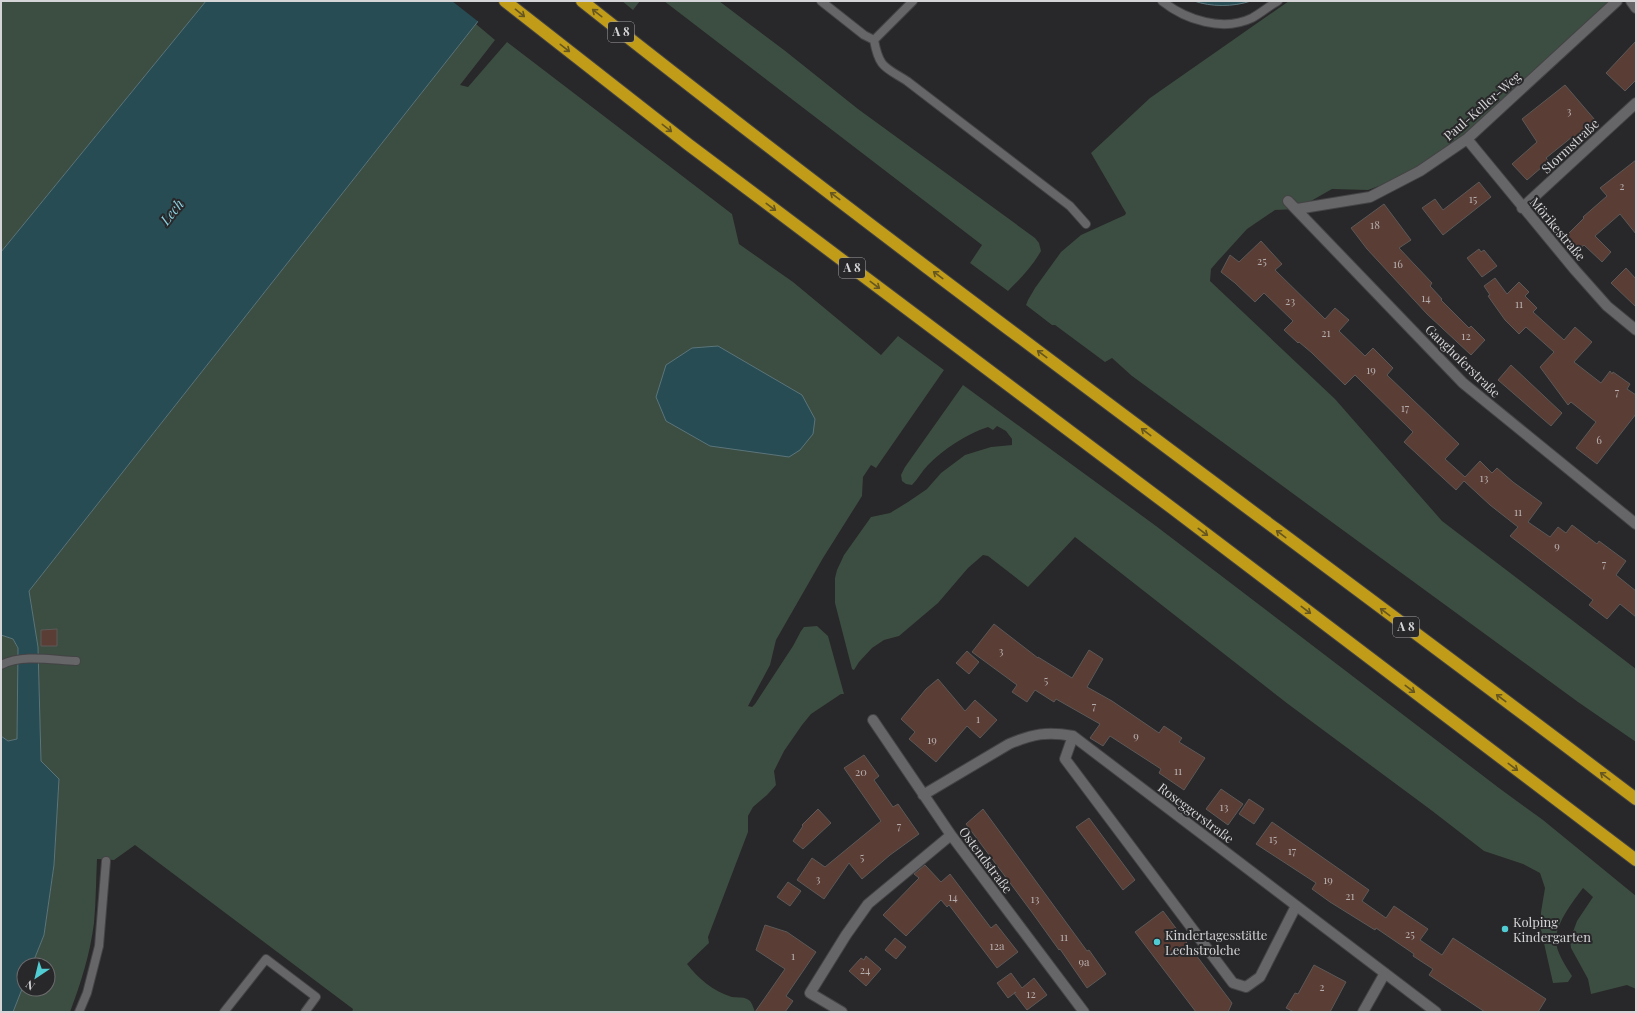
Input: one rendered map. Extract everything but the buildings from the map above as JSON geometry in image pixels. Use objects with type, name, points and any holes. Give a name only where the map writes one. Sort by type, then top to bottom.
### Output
[{"type":"highway","name":"A 8","points":[[505,1],[695,150],[1165,503],[1636,860]]},
{"type":"highway","name":"A 8","points":[[582,1],[660,63],[1036,350],[1636,799]]},
{"type":"street","name":"Paul-Keller-Weg","points":[[1297,209],[1370,197],[1420,171],[1467,140],[1618,1]]},
{"type":"street","points":[[1631,1],[1636,8]]},
{"type":"street","name":"Stormstraße","points":[[1522,208],[1636,103]]},
{"type":"street","name":"Mörikestraße","points":[[1467,140],[1522,208],[1607,306],[1636,330]]},
{"type":"street","name":"Ganghoferstraße","points":[[1288,201],[1463,382],[1636,524]]},
{"type":"street","name":"Ostendstraße","points":[[873,720],[951,835],[1084,1012]]},
{"type":"street","name":"Roseggerstraße","points":[[923,795],[1009,744],[1023,738],[1055,732],[1073,736],[1436,1012]]},
{"type":"street","points":[[1073,736],[1065,759],[1234,983],[1246,987],[1260,976],[1296,906]]},
{"type":"street","points":[[842,1012],[810,993],[846,935],[868,904],[951,835]]},
{"type":"street","points":[[1363,1012],[1385,973]]},
{"type":"lane","points":[[821,1],[864,35],[874,40]]},
{"type":"lane","points":[[874,40],[913,1]]},
{"type":"lane","points":[[1162,1],[1174,10],[1195,20],[1232,24],[1251,18],[1278,1]]},
{"type":"lane","points":[[874,40],[878,58],[884,66],[907,81],[1070,206],[1086,224]]},
{"type":"lane","points":[[1,665],[11,660],[42,659],[76,661]]},
{"type":"lane","points":[[79,1012],[87,993],[98,946],[106,861]]},
{"type":"lane","points":[[224,1012],[266,959],[316,997],[305,1012]]},
{"type":"green space","points":[[1,1],[206,1],[1,252]]},
{"type":"green space","points":[[622,1],[640,1],[633,10]]},
{"type":"green space","points":[[664,1],[719,1],[858,109],[1035,238],[1039,243],[1041,251],[1034,262],[1008,291],[970,263],[982,245]]},
{"type":"green space","points":[[1289,1],[1617,1],[1503,107],[1420,171],[1368,190],[1332,189],[1297,209],[1275,210],[1247,229],[1211,269],[1210,281],[1335,399],[1442,521],[1636,669],[1636,742],[1578,702],[1132,376],[1112,358],[1105,362],[1026,305],[1035,288],[1061,252],[1081,235],[1125,215],[1126,213],[1091,153],[1150,98]]},
{"type":"green space","points":[[476,24],[495,40],[460,85],[468,87],[507,42],[732,214],[739,244],[793,282],[881,355],[898,336],[944,370],[876,468],[871,465],[863,477],[862,496],[823,558],[776,640],[770,665],[748,706],[752,707],[755,704],[804,627],[817,626],[828,636],[844,694],[841,694],[811,714],[784,751],[774,771],[776,785],[753,807],[748,816],[748,832],[708,937],[709,943],[687,964],[696,975],[713,988],[732,997],[748,999],[755,1012],[352,1012],[353,1009],[135,845],[114,860],[97,859],[94,923],[92,935],[85,968],[70,1012],[13,1012],[19,997],[56,997],[56,957],[35,957],[44,935],[54,865],[59,779],[41,761],[38,647],[29,591]]},
{"type":"green space","points":[[963,385],[1156,526],[1543,820],[1636,896],[1636,989],[1627,985],[1591,994],[1588,979],[1571,948],[1570,940],[1577,921],[1593,897],[1583,888],[1563,918],[1557,931],[1556,938],[1559,953],[1572,976],[1568,982],[1553,983],[1541,930],[1541,912],[1545,888],[1540,873],[1523,864],[1484,851],[1288,704],[1075,537],[1028,587],[988,556],[983,555],[968,568],[938,603],[899,636],[884,640],[872,648],[854,670],[852,669],[835,603],[835,578],[844,555],[871,517],[890,513],[908,502],[927,489],[941,473],[965,455],[991,447],[1012,445],[1012,439],[1006,431],[997,426],[993,430],[988,427],[964,438],[941,453],[928,465],[912,485],[906,484],[902,481],[901,475],[905,467]]},
{"type":"green space","points":[[1,635],[13,639],[18,648],[17,739],[8,741],[1,736]]},
{"type":"water","name":"Lech","points":[[206,1],[494,1],[29,591],[38,647],[41,761],[59,779],[54,865],[44,935],[35,957],[16,957],[16,997],[19,997],[13,1012],[1,1012],[1,736],[8,741],[17,739],[18,648],[13,639],[1,635],[1,252]]},
{"type":"water","points":[[1194,1],[1251,1],[1222,6]]},
{"type":"water","points":[[718,346],[802,395],[815,419],[813,434],[800,450],[789,457],[710,446],[666,421],[656,397],[666,365],[692,348]]},
{"type":"pier","points":[[452,1],[496,1],[480,23]]},
{"type":"place","name":"Kolping Kindergarten","points":[[1505,929]]},
{"type":"place","name":"Kindertagesstätte Lechstrolche","points":[[1157,942]]}]
